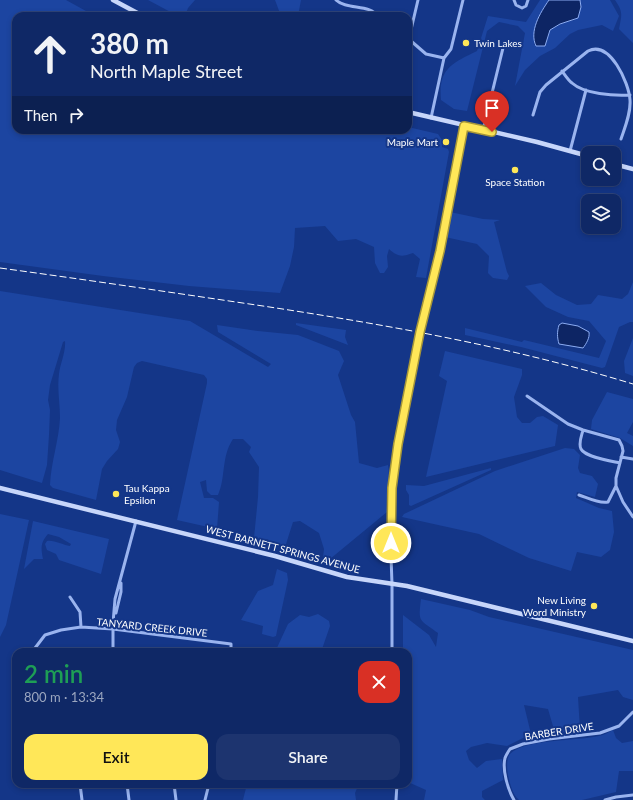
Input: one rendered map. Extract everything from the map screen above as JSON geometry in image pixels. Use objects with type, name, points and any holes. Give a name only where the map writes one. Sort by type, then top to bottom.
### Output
[{"type":"street","points":[[113,0],[136,12]]},
{"type":"street","points":[[336,0],[341,4],[372,10],[374,12]]},
{"type":"street","points":[[412,26],[418,0]]},
{"type":"street","points":[[431,118],[444,58],[451,49],[463,0]]},
{"type":"street","points":[[514,0],[516,5],[522,8],[526,6],[528,0]]},
{"type":"street","points":[[412,42],[426,54],[444,58]]},
{"type":"street","points":[[483,130],[503,48]]},
{"type":"street","points":[[533,115],[540,92],[546,84],[591,50],[603,50],[610,56],[625,80],[630,95],[632,107],[621,139]]},
{"type":"street","points":[[562,71],[573,85],[586,90],[609,96],[630,95]]},
{"type":"street","points":[[570,151],[586,90]]},
{"type":"street","points":[[412,113],[581,154]]},
{"type":"street","points":[[392,648],[390,529],[392,488],[401,428],[420,332],[440,251],[464,126]]},
{"type":"street","points":[[621,166],[633,169]]},
{"type":"street","points":[[527,396],[568,424],[618,440],[622,446],[616,486],[608,502],[604,503],[579,495]]},
{"type":"street","points":[[583,430],[580,444],[584,452],[596,457],[620,463]]},
{"type":"street","points":[[621,457],[633,459]]},
{"type":"street","points":[[616,486],[623,502],[633,517]]},
{"type":"street","name":"WEST BARNETT SPRINGS AVENUE","points":[[0,488],[275,556],[347,577],[392,584],[453,597],[633,641]]},
{"type":"street","points":[[113,648],[115,600],[136,521]]},
{"type":"street","points":[[70,596],[80,612],[80,627]]},
{"type":"street","name":"TANYARD CREEK DRIVE","points":[[35,648],[45,636],[61,630],[80,627],[113,629],[231,644],[230,648]]},
{"type":"street","name":"BARBER DRIVE","points":[[514,800],[509,792],[505,773],[505,759],[510,749],[523,744],[549,739],[600,733],[619,726],[633,712]]},
{"type":"street","points":[[80,788],[82,800]]},
{"type":"street","points":[[128,788],[129,800]]},
{"type":"street","points":[[174,788],[176,800]]},
{"type":"street","points":[[205,800],[208,788]]},
{"type":"street","points":[[396,800],[398,788]]},
{"type":"street","points":[[605,800],[633,795]]},
{"type":"shaded area","points":[[0,0],[66,0],[88,12],[12,12],[12,134],[412,134],[412,128],[438,134],[442,140],[442,147],[448,149],[449,152],[426,278],[416,277],[420,259],[413,253],[400,256],[389,249],[387,256],[388,267],[384,273],[380,273],[375,263],[374,247],[356,239],[338,241],[325,226],[295,228],[294,247],[290,266],[280,293],[189,286],[0,262]]},
{"type":"shaded area","points":[[148,0],[195,0],[186,12],[170,12]]},
{"type":"shaded area","points":[[275,0],[301,0],[299,12],[280,12]]},
{"type":"shaded area","points":[[540,0],[549,0],[538,21],[534,45],[545,46],[550,30],[565,22],[575,20],[581,7],[580,0],[610,0],[619,16],[613,31],[602,25],[578,30],[570,34],[555,48],[540,56],[525,70],[515,86],[525,33],[518,26],[499,22],[487,31],[467,111],[454,109],[441,100],[441,89],[444,74],[448,68],[460,59],[477,51],[488,16],[526,22]]},
{"type":"shaded area","points":[[549,0],[580,0],[581,7],[578,18],[560,24],[550,30],[545,46],[536,46],[534,34],[536,22]]},
{"type":"shaded area","points":[[615,0],[633,0],[633,43],[619,29],[621,13]]},
{"type":"shaded area","points":[[450,212],[483,219],[500,220],[494,222],[509,276],[507,280],[493,278],[488,273],[489,256],[477,244],[445,237]]},
{"type":"shaded area","points":[[633,282],[633,322],[619,327],[605,367],[602,368],[521,347],[465,335],[465,328],[522,342],[524,340],[599,358],[606,341],[589,321],[568,317],[546,307],[525,286],[541,283],[556,295],[577,305],[591,304],[598,295],[622,299],[628,294]]},
{"type":"shaded area","points":[[0,291],[190,321],[268,367],[271,364],[218,332],[217,325],[298,335],[339,351],[344,361],[338,375],[351,415],[355,422],[359,463],[377,468],[388,465],[389,477],[387,512],[330,559],[323,558],[324,549],[319,533],[300,521],[293,522],[286,544],[282,548],[262,545],[254,542],[259,467],[249,452],[251,447],[243,439],[233,439],[229,446],[225,460],[218,495],[211,495],[207,491],[206,480],[200,482],[204,498],[213,498],[219,502],[217,529],[177,520],[207,379],[204,375],[142,361],[137,363],[134,367],[127,397],[117,420],[116,430],[120,442],[118,449],[102,469],[96,500],[53,488],[50,485],[60,418],[58,380],[65,349],[65,341],[63,342],[50,385],[48,400],[50,410],[47,465],[42,483],[0,470]]},
{"type":"shaded area","points":[[296,323],[346,330],[345,337],[348,345],[296,325]]},
{"type":"shaded area","points":[[562,323],[578,326],[589,332],[588,339],[583,348],[559,344],[558,330],[559,325]]},
{"type":"shaded area","points":[[633,338],[633,376],[625,373],[624,361]]},
{"type":"shaded area","points":[[445,351],[522,369],[522,375],[514,397],[517,417],[522,423],[530,423],[537,417],[543,416],[558,425],[555,446],[426,477],[447,381],[439,376]]},
{"type":"shaded area","points":[[607,392],[633,399],[633,422],[627,433],[633,436],[633,446],[620,438],[591,429],[592,420]]},
{"type":"shaded area","points":[[565,448],[574,449],[580,455],[578,468],[580,473],[592,476],[598,484],[595,497],[577,492],[576,498],[599,508],[612,511],[614,532],[610,550],[601,557],[577,552],[571,571],[529,558],[479,534],[402,517],[404,514],[495,471]]},
{"type":"shaded area","points":[[491,468],[491,470],[411,506],[409,505],[409,495],[406,490],[406,485],[424,486]]},
{"type":"shaded area","points":[[0,514],[29,520],[6,625],[0,637]]},
{"type":"shaded area","points":[[33,521],[109,539],[101,574],[59,560],[56,554],[47,550],[45,544],[47,541],[53,541],[70,546],[71,544],[59,537],[48,534],[42,546],[43,559],[34,559],[24,569]]},
{"type":"shaded area","points":[[277,569],[287,573],[288,580],[276,636],[273,637],[262,634],[263,626],[241,620],[258,591],[273,585]]},
{"type":"shaded area","points":[[421,599],[470,610],[489,617],[633,650],[633,700],[623,697],[618,690],[578,697],[580,730],[555,733],[548,709],[524,705],[531,734],[507,746],[487,743],[471,747],[466,751],[469,760],[477,768],[486,761],[502,759],[503,780],[482,791],[482,797],[485,800],[424,800],[426,790],[412,784],[412,648],[403,648],[403,615],[429,635],[436,647],[438,633],[421,620]]},
{"type":"shaded area","points":[[318,614],[329,621],[330,626],[322,648],[277,648],[288,624],[300,615],[309,617]]},
{"type":"shaded area","points":[[613,730],[616,738],[622,743],[633,741],[633,771],[619,771],[616,792],[582,800],[519,800],[515,795],[509,778],[507,764],[510,754],[517,749],[552,741],[590,738]]},
{"type":"shaded area","points":[[246,788],[357,788],[355,793],[356,800],[243,800]]},
{"type":"railway","points":[[0,268],[263,306],[403,329],[496,348],[633,384]]},
{"type":"place","name":"Twin Lakes","points":[[466,43]]},
{"type":"place","name":"Maple Mart","points":[[446,142]]},
{"type":"place","name":"Space Station","points":[[515,170]]},
{"type":"place","name":"Tau Kappa Epsilon","points":[[116,494]]},
{"type":"place","name":"New Living Word Ministry","points":[[594,606]]},
{"type":"route","points":[[391,543],[390,529],[392,488],[398,444],[420,332],[440,251],[464,126],[492,132]]}]
